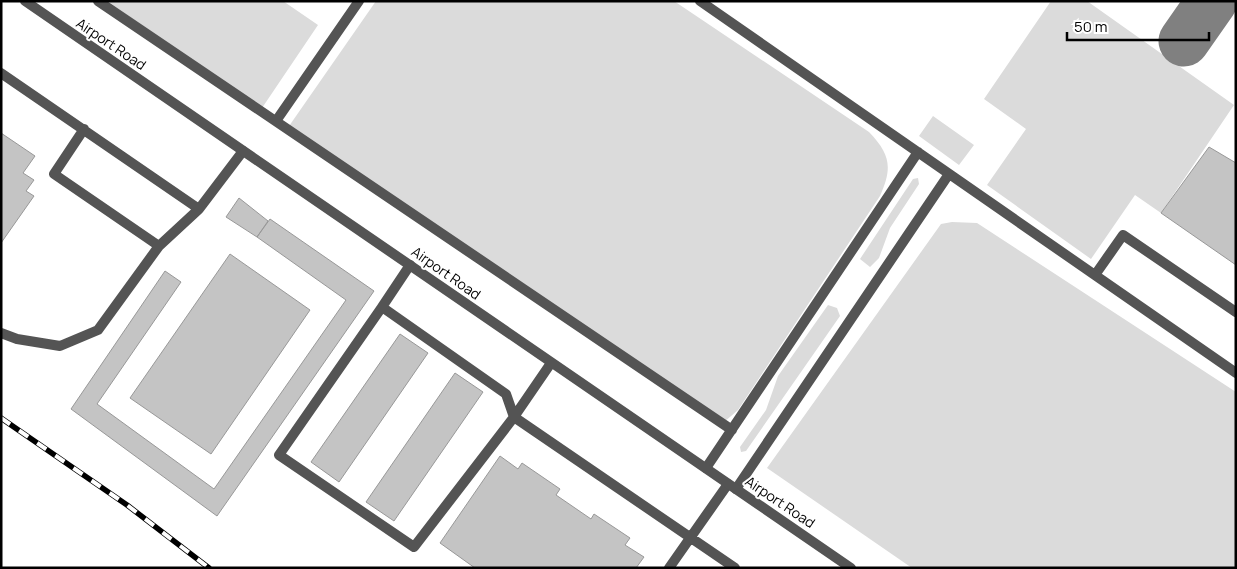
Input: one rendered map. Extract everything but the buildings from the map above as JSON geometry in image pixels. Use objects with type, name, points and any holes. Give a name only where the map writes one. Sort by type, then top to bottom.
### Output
[{"type":"street","name":"Airport Road","points":[[24,1],[851,568]]},
{"type":"street","points":[[98,1],[732,430]]},
{"type":"street","points":[[276,121],[359,1]]},
{"type":"street","points":[[700,1],[1236,373]]},
{"type":"street","points":[[1,73],[199,209]]},
{"type":"street","points":[[84,129],[54,174],[159,246]]},
{"type":"street","points":[[1,333],[17,340],[60,346],[98,330],[159,246],[199,209],[242,151]]},
{"type":"street","points":[[706,468],[918,152]]},
{"type":"street","points":[[669,568],[690,537],[732,486],[949,174]]},
{"type":"street","points":[[1095,275],[1123,235],[1236,312]]},
{"type":"street","points":[[410,265],[279,455],[414,547],[514,417],[551,363]]},
{"type":"street","points":[[382,307],[506,394],[514,417],[735,568]]},
{"type":"shaded area","points":[[107,1],[283,1],[318,25],[262,108]]},
{"type":"shaded area","points":[[376,1],[674,1],[869,132],[876,140],[885,154],[888,169],[880,196],[738,410],[723,423],[287,129]]},
{"type":"shaded area","points":[[1051,1],[1087,1],[1234,105],[1161,213],[1135,195],[1091,259],[987,185],[1026,129],[984,99]]},
{"type":"shaded area","points":[[933,116],[974,145],[959,165],[919,136]]},
{"type":"shaded area","points":[[918,178],[919,184],[890,228],[879,258],[870,267],[860,259],[913,179]]},
{"type":"shaded area","points":[[952,222],[977,223],[1236,392],[1236,568],[912,568],[767,468],[941,224]]},
{"type":"shaded area","points":[[828,305],[837,308],[840,316],[746,451],[741,452],[740,447],[766,410],[778,376]]},
{"type":"taxiway","points":[[1184,41],[1212,1]]},
{"type":"railway","points":[[1,418],[127,505],[209,568]]}]
